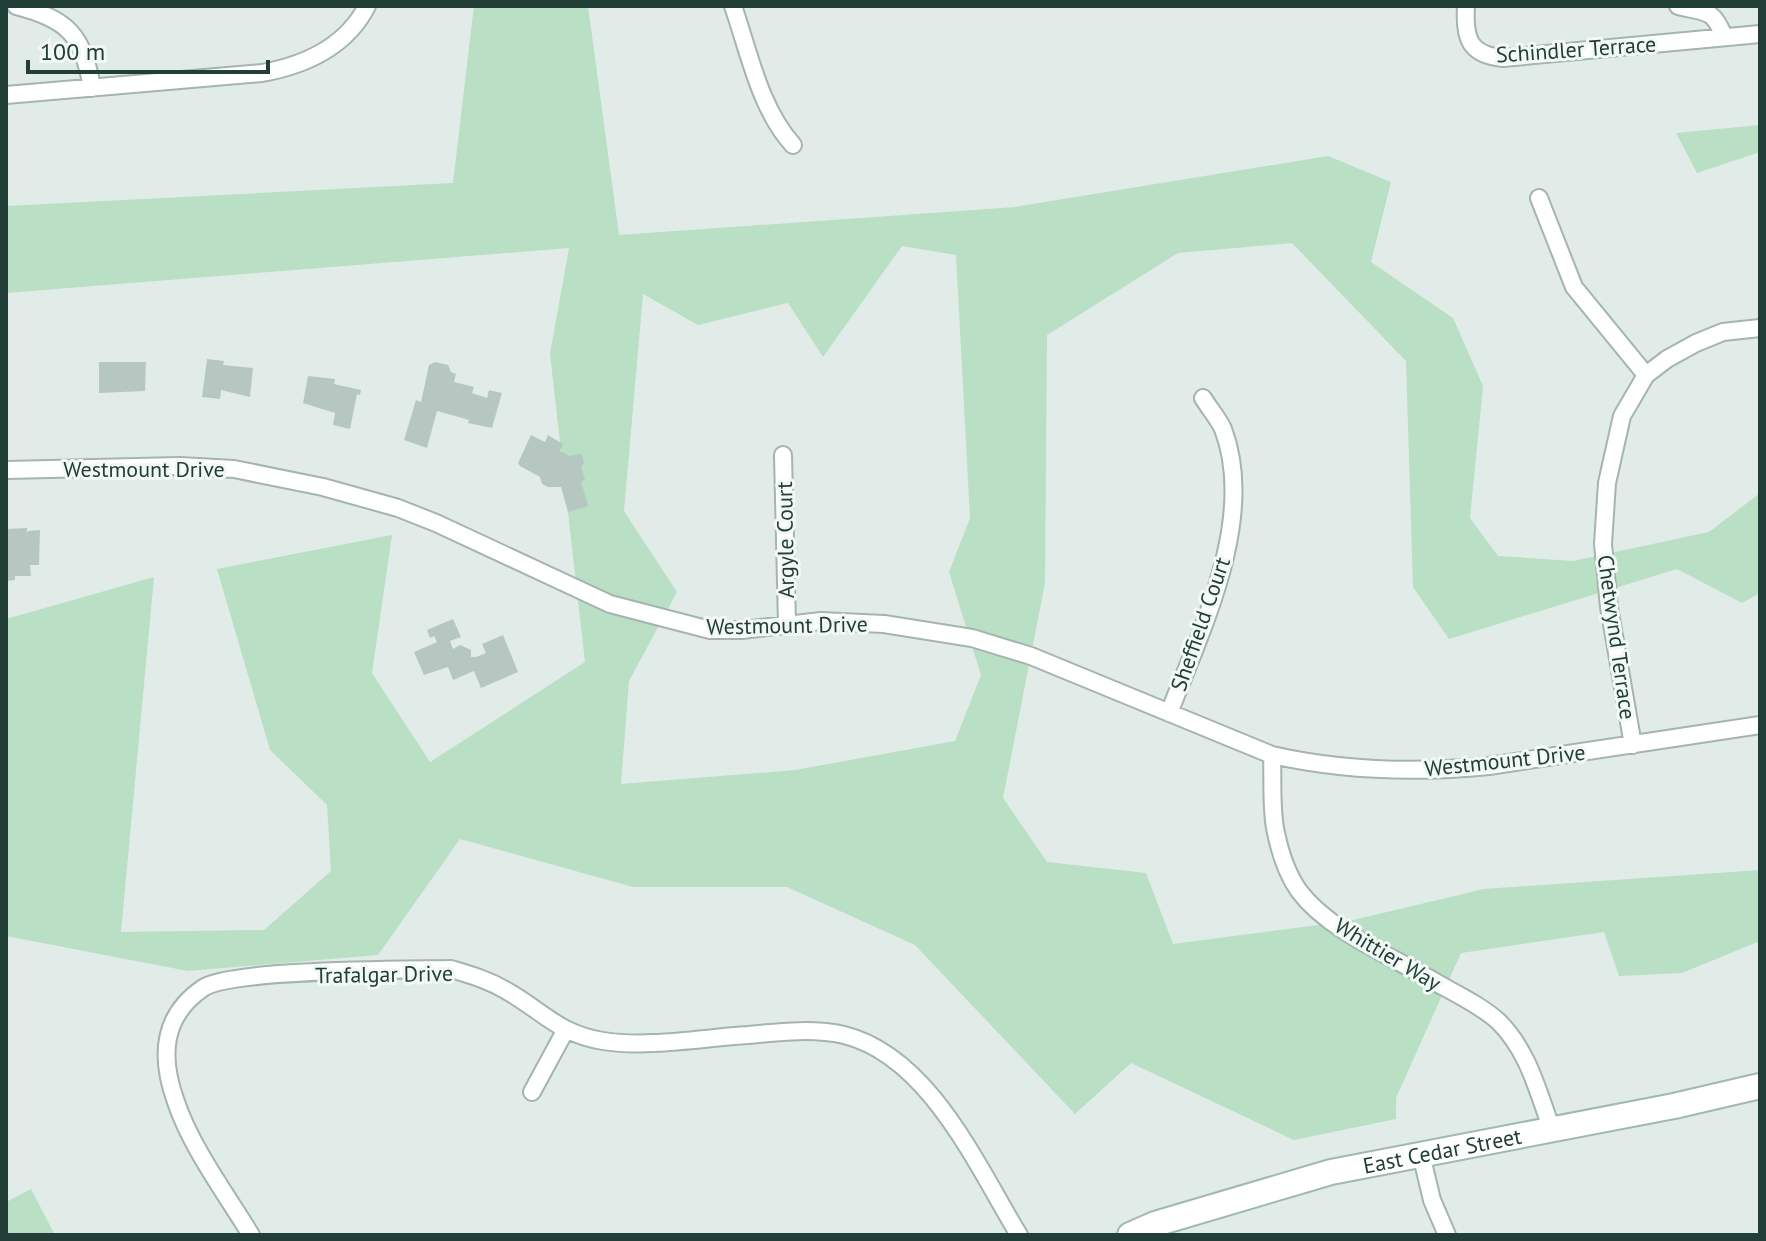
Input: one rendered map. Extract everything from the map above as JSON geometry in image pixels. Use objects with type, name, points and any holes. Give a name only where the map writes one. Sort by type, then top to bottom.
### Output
[{"type":"main road","name":"East Cedar Street","points":[[1130,1235],[1155,1224],[1331,1172],[1688,1103],[1760,1086]]},
{"type":"street","points":[[16,6],[46,14],[67,27],[87,59],[92,88]]},
{"type":"street","points":[[6,95],[286,69],[330,49],[348,32],[367,6]]},
{"type":"street","points":[[733,6],[769,109],[780,131],[793,145]]},
{"type":"street","name":"Schindler Terrace","points":[[1466,6],[1468,39],[1477,51],[1489,57],[1760,34]]},
{"type":"street","name":"Schindler Terrace","points":[[1678,6],[1711,14],[1724,37]]},
{"type":"street","points":[[1539,198],[1574,287],[1646,375]]},
{"type":"street","name":"Chetwynd Terrace","points":[[1633,745],[1609,607],[1603,544],[1607,483],[1622,416],[1646,375],[1696,343],[1723,332],[1760,328]]},
{"type":"street","name":"Sheffield Court","points":[[1169,713],[1209,610],[1229,535],[1231,467],[1222,429],[1203,398]]},
{"type":"street","name":"Argyle Court","points":[[783,455],[787,625]]},
{"type":"street","name":"Westmount Drive","points":[[6,470],[180,466],[234,469],[323,487],[398,508],[473,538],[610,604],[710,630],[742,630],[821,621],[884,624],[972,638],[1031,656],[1272,755],[1307,763],[1445,771],[1760,725]]},
{"type":"street","name":"Whittier Way","points":[[1272,755],[1275,827],[1284,862],[1298,890],[1319,912],[1348,932],[1497,1020],[1526,1060],[1552,1130]]},
{"type":"street","name":"Trafalgar Drive","points":[[251,1235],[176,1104],[167,1066],[166,1037],[182,1008],[205,986],[240,977],[451,969],[485,978],[511,992],[565,1031],[604,1041],[814,1031],[845,1036],[876,1048],[913,1074],[941,1107],[1019,1235]]},
{"type":"street","points":[[532,1092],[565,1031]]},
{"type":"street","points":[[1421,1154],[1432,1200],[1447,1235]]},
{"type":"green space","points":[[474,6],[588,6],[619,235],[1015,207],[1328,156],[1391,182],[1371,262],[1453,318],[1483,386],[1470,518],[1498,556],[1573,561],[1709,532],[1760,493],[1760,593],[1742,603],[1677,569],[1449,639],[1413,587],[1406,361],[1292,243],[1178,253],[1047,335],[1045,583],[1003,798],[1047,862],[1146,873],[1173,944],[1349,921],[1484,889],[1760,870],[1760,941],[1682,973],[1619,976],[1604,932],[1461,953],[1396,1098],[1396,1119],[1294,1140],[1131,1063],[1075,1114],[915,945],[787,887],[633,887],[460,839],[378,955],[188,971],[6,936],[6,619],[154,577],[121,932],[264,930],[331,871],[327,805],[270,750],[217,569],[392,535],[372,673],[430,762],[585,662],[550,354],[569,248],[6,293],[6,206],[453,183]],"holes":[[[902,246],[956,255],[970,518],[949,572],[981,675],[955,741],[795,770],[621,784],[629,681],[677,592],[624,511],[643,294],[698,325],[788,303],[823,357]]]},
{"type":"green space","points":[[1760,125],[1760,152],[1697,173],[1676,133]]},
{"type":"green space","points":[[31,1189],[55,1235],[6,1235],[6,1202]]},
{"type":"building","points":[[207,359],[224,361],[223,365],[253,368],[250,397],[221,390],[220,399],[202,397]]},
{"type":"building","points":[[99,362],[146,362],[145,391],[99,393]]},
{"type":"building","points":[[435,362],[448,365],[451,372],[456,374],[454,382],[474,387],[472,393],[487,398],[489,390],[502,393],[492,428],[437,411],[427,448],[404,440],[416,400],[421,402],[429,365]]},
{"type":"building","points":[[308,376],[335,379],[334,384],[361,390],[360,395],[357,394],[350,429],[333,425],[335,413],[303,403]]},
{"type":"building","points":[[531,435],[545,442],[548,435],[563,444],[560,451],[569,456],[582,454],[585,480],[581,481],[588,506],[568,512],[561,487],[542,484],[540,477],[520,466],[518,463]]},
{"type":"building","points":[[27,528],[27,533],[40,530],[39,565],[30,565],[31,576],[15,576],[15,580],[6,581],[6,529]]},
{"type":"building","points":[[453,619],[461,637],[450,641],[453,649],[460,645],[471,650],[471,657],[476,657],[486,653],[482,644],[503,635],[518,672],[481,688],[474,671],[453,680],[448,667],[424,675],[414,652],[437,642],[434,636],[430,638],[427,630]]}]
